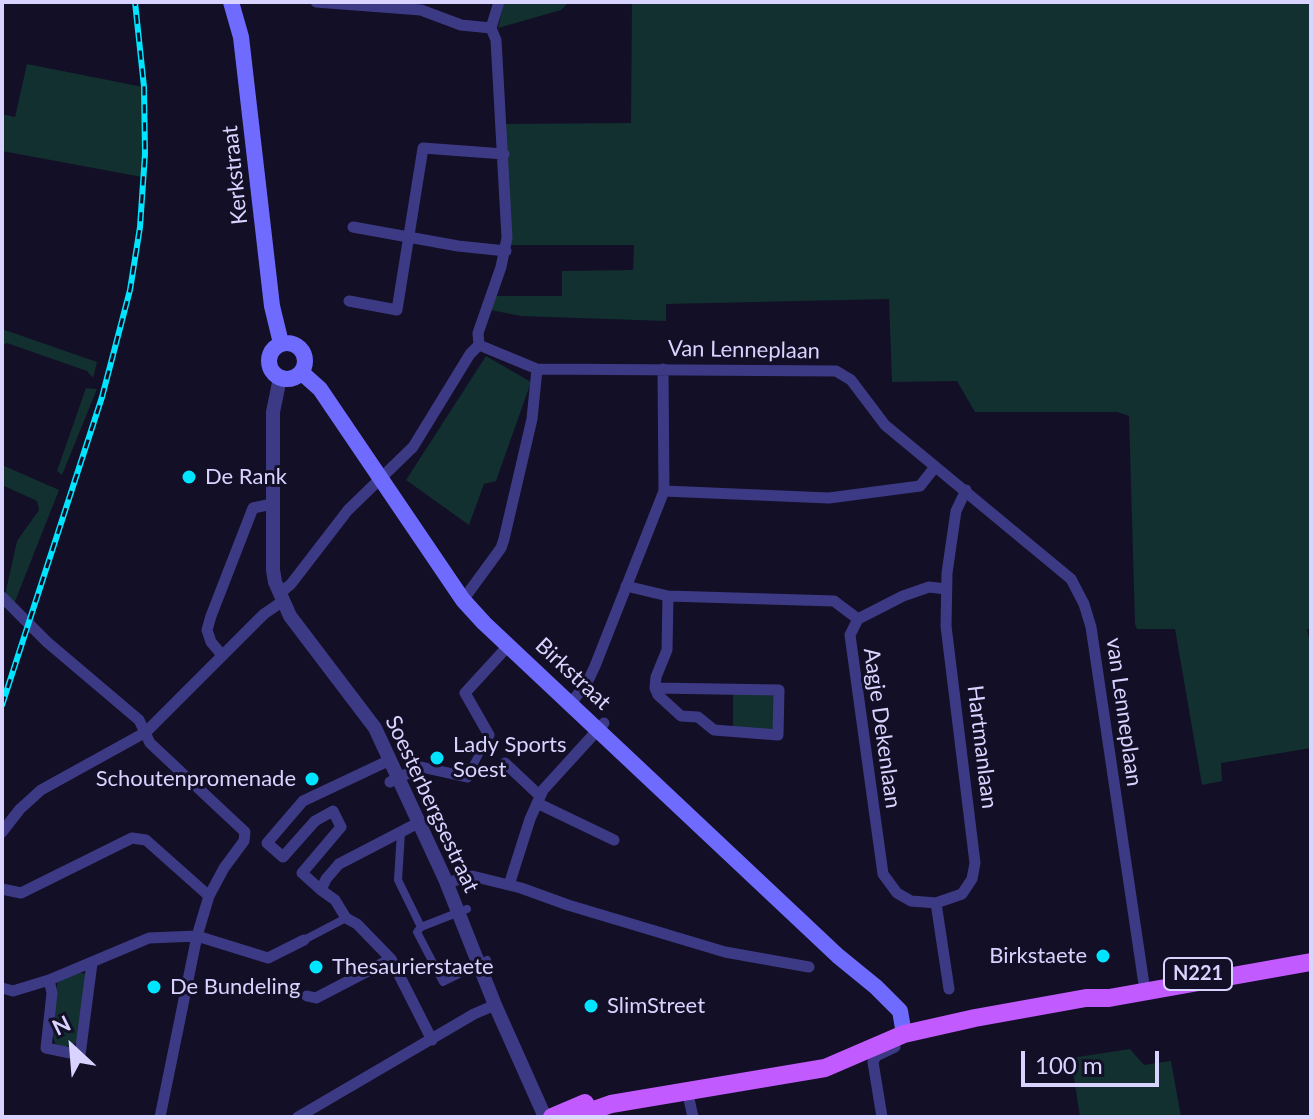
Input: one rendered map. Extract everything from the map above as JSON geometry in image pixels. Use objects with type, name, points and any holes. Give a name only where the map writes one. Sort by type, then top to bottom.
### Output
[{"type":"main road","name":"Kerkstraat","points":[[231,2],[241,37],[272,306],[281,343]]},
{"type":"main road","points":[[281,343],[292,343],[301,349],[306,359],[301,372],[290,379],[274,374],[269,363],[271,351],[281,343]]},
{"type":"main road","name":"Birkstraat","points":[[301,372],[320,389],[463,600],[508,646],[570,704],[601,727],[857,972],[871,994],[902,1029]]},
{"type":"main road","name":"N221","points":[[574,1117],[611,1104],[802,1071],[940,1015],[975,1018],[1086,998],[1109,998],[1144,987],[1311,955]]},
{"type":"main road","name":"N221","points":[[1144,987],[1311,962]]},
{"type":"main road","name":"N221","points":[[552,1117],[611,1096],[687,1090]]},
{"type":"street","points":[[316,2],[420,6],[461,25],[491,28]]},
{"type":"street","points":[[2,832],[20,809],[41,790],[146,732],[281,598],[348,510],[413,447],[470,354],[479,345],[478,333],[506,251],[504,154],[496,40],[491,28],[499,2]]},
{"type":"street","points":[[349,301],[397,310],[423,148],[504,154]]},
{"type":"street","points":[[353,227],[506,251]]},
{"type":"street","name":"Van Lenneplaan","points":[[479,345],[537,369],[836,371],[851,380],[885,425],[966,490]]},
{"type":"street","points":[[463,600],[501,548],[504,539],[532,419],[537,369]]},
{"type":"street","points":[[570,704],[587,683],[664,491],[663,369]]},
{"type":"street","name":"Soesterbergsestraat","points":[[280,378],[273,412],[272,504],[273,570],[281,598],[301,632],[375,728],[390,760],[394,780],[463,910],[495,1005],[545,1117]]},
{"type":"street","points":[[664,491],[829,498],[920,486],[935,467]]},
{"type":"street","name":"Hartmanlaan","points":[[936,903],[962,894],[972,879],[975,863],[946,626],[946,589],[956,511],[966,490]]},
{"type":"street","name":"van Lenneplaan","points":[[966,490],[1071,579],[1084,604],[1091,627],[1144,987]]},
{"type":"street","points":[[222,655],[211,642],[207,630],[211,616],[253,508],[272,504]]},
{"type":"street","points":[[626,586],[668,596],[834,601],[858,619]]},
{"type":"street","name":"Aagje Dekenlaan","points":[[936,903],[911,901],[897,893],[883,874],[850,635],[858,619],[903,596],[929,587],[946,589]]},
{"type":"street","points":[[655,688],[779,690],[778,735],[714,730],[698,717],[681,716],[658,695],[655,688],[656,677],[667,650],[668,596]]},
{"type":"street","points":[[2,597],[47,642],[139,720],[150,743],[245,832],[244,841],[209,896],[197,936],[160,1117]]},
{"type":"street","points":[[394,780],[421,767],[467,777],[489,735],[465,693],[508,646]]},
{"type":"street","points":[[509,885],[539,800],[601,727]]},
{"type":"street","points":[[390,760],[303,801],[267,843],[283,857],[315,821],[333,811],[341,827],[302,873],[335,900],[346,918],[357,924],[391,959],[432,1040]]},
{"type":"street","points":[[505,763],[539,800],[614,840]]},
{"type":"street","points":[[321,890],[339,864],[418,823]]},
{"type":"street","points":[[401,832],[398,880],[421,927]]},
{"type":"street","points":[[2,889],[21,893],[132,838],[146,840],[209,896]]},
{"type":"street","points":[[446,883],[470,875],[725,952],[809,967]]},
{"type":"street","points":[[936,903],[949,989]]},
{"type":"street","points":[[463,910],[421,927],[417,932],[443,982],[482,962]]},
{"type":"street","points":[[2,988],[13,991],[49,980],[149,938],[197,936],[268,958],[346,918]]},
{"type":"street","points":[[307,996],[316,998],[391,959]]},
{"type":"street","points":[[49,980],[52,993],[46,1048],[80,1055],[92,963]]},
{"type":"street","points":[[298,1117],[474,1014],[495,1005]]},
{"type":"street","points":[[882,1117],[872,1064],[876,1056],[907,1042],[955,1030]]},
{"type":"street","points":[[687,1090],[693,1117]]},
{"type":"green space","points":[[504,2],[569,2],[561,10],[498,28]]},
{"type":"green space","points":[[632,2],[1311,2],[1311,629],[1307,629],[1311,648],[1311,748],[1221,763],[1222,781],[1202,785],[1175,629],[1137,629],[1135,624],[1129,416],[1117,412],[975,412],[957,381],[892,382],[889,299],[666,304],[666,321],[521,316],[491,310],[493,296],[562,296],[562,271],[633,270],[634,245],[507,245],[502,124],[631,123]]},
{"type":"green space","points":[[27,64],[143,87],[142,177],[2,151],[2,114],[15,117]]},
{"type":"green space","points":[[2,329],[97,362],[93,378],[87,371],[7,343],[2,346]]},
{"type":"green space","points":[[486,356],[531,382],[496,481],[484,484],[469,525],[406,480]]},
{"type":"green space","points":[[86,388],[97,389],[62,475],[57,471]]},
{"type":"green space","points":[[2,465],[59,490],[14,604],[5,595],[17,541],[39,510],[37,501],[2,485]]},
{"type":"green space","points":[[733,691],[775,693],[775,732],[733,732]]},
{"type":"green space","points":[[76,972],[87,974],[77,1043],[59,1046],[51,1030],[58,980]]},
{"type":"green space","points":[[1130,1049],[1144,1065],[1171,1061],[1181,1117],[1080,1117],[1071,1058]]},
{"type":"railway","points":[[2,705],[102,397],[130,290],[140,227],[145,154],[144,87],[135,2]]},
{"type":"place","name":"De Rank","points":[[189,477]]},
{"type":"place","name":"Lady Sports Soest","points":[[437,758]]},
{"type":"place","name":"Schoutenpromenade","points":[[312,779]]},
{"type":"place","name":"Birkstaete","points":[[1103,956]]},
{"type":"place","name":"Thesaurierstaete","points":[[316,967]]},
{"type":"place","name":"De Bundeling","points":[[154,987]]},
{"type":"place","name":"SlimStreet","points":[[591,1006]]}]
